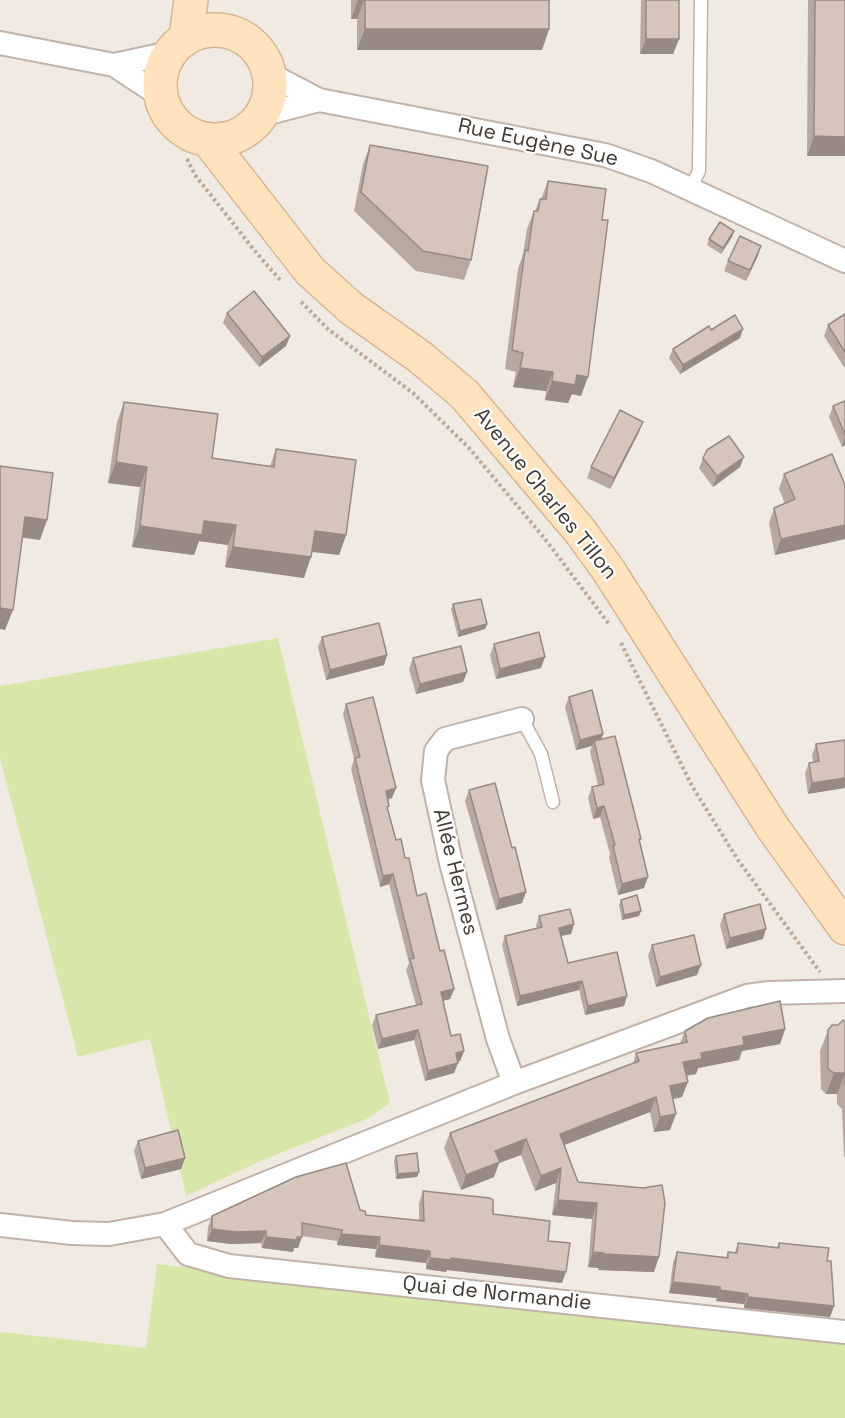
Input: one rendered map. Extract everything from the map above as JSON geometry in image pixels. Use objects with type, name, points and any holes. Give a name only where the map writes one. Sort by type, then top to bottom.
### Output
[{"type":"street","points":[[114,65],[178,46],[198,33],[212,30],[240,36],[253,46],[263,59],[268,74],[270,90],[253,123],[234,137],[221,140],[195,135],[171,118],[161,96],[161,74],[178,46],[191,0]]},
{"type":"street","points":[[206,0],[225,31]]},
{"type":"street","points":[[0,43],[114,65],[161,96]]},
{"type":"street","name":"Rue Eugène Sue","points":[[268,74],[320,100],[605,155],[651,171],[845,261]]},
{"type":"street","name":"Rue Eugène Sue","points":[[253,123],[320,100]]},
{"type":"street","name":"Avenue Charles Tillon","points":[[253,123],[255,174],[275,224]]},
{"type":"street","name":"Avenue Charles Tillon","points":[[195,135],[275,224],[310,271],[343,301],[420,357],[464,394],[545,488],[609,571],[773,828],[845,928]]},
{"type":"street","name":"Allée Hermes","points":[[514,1083],[498,1039],[451,863],[433,780],[436,751],[445,739],[522,719]]},
{"type":"street","points":[[0,1225],[72,1233],[109,1234],[165,1224],[514,1083],[747,996],[769,993],[844,991]]},
{"type":"street","name":"Quai de Normandie","points":[[165,1224],[188,1254],[229,1266],[845,1332]]},
{"type":"lane","points":[[690,189],[699,171],[701,0]]},
{"type":"lane","points":[[522,719],[541,754],[553,802]]},
{"type":"path","points":[[195,135],[184,152],[195,175],[284,285]]},
{"type":"path","points":[[299,300],[329,330],[413,393],[469,448],[583,587],[613,630]]},
{"type":"path","points":[[619,639],[692,786],[738,860],[819,970],[844,991]]},
{"type":"green space","points":[[278,638],[390,1103],[369,1118],[263,1160],[186,1196],[150,1039],[78,1057],[0,758],[0,686]]},
{"type":"green space","points":[[157,1264],[845,1343],[845,1418],[0,1418],[0,1332],[146,1348]]},
{"type":"building","points":[[365,0],[549,0],[549,29],[365,29]]},
{"type":"building","points":[[646,0],[679,0],[679,39],[646,39]]},
{"type":"building","points":[[815,0],[845,0],[845,137],[814,136]]},
{"type":"building","points":[[370,145],[488,166],[471,260],[423,251],[361,192]]},
{"type":"building","points":[[548,181],[606,189],[602,220],[608,220],[588,377],[577,375],[575,385],[552,381],[553,372],[520,368],[523,353],[512,350],[525,250],[528,251],[534,211],[538,211],[540,199],[546,199]]},
{"type":"building","points":[[720,222],[734,231],[723,248],[709,239]]},
{"type":"building","points":[[740,236],[761,246],[750,270],[728,261]]},
{"type":"building","points":[[254,291],[290,336],[262,357],[227,313]]},
{"type":"building","points":[[845,314],[845,352],[828,325]]},
{"type":"building","points":[[735,315],[743,329],[683,365],[673,349],[709,326],[711,330]]},
{"type":"building","points":[[845,401],[845,435],[833,406]]},
{"type":"building","points":[[124,402],[218,414],[212,458],[274,467],[276,449],[356,460],[346,535],[315,531],[311,557],[233,547],[236,525],[204,521],[202,535],[140,526],[147,467],[116,462]]},
{"type":"building","points":[[620,410],[643,422],[614,478],[591,467]]},
{"type":"building","points":[[729,436],[744,457],[717,476],[703,458],[707,450]]},
{"type":"building","points":[[832,454],[845,485],[845,525],[781,539],[774,508],[795,499],[784,474]]},
{"type":"building","points":[[0,466],[53,473],[47,520],[25,517],[13,610],[0,608]]},
{"type":"building","points":[[481,599],[487,624],[460,631],[453,604]]},
{"type":"building","points":[[379,623],[387,655],[330,670],[322,637]]},
{"type":"building","points":[[539,632],[545,657],[500,669],[494,644]]},
{"type":"building","points":[[461,646],[467,672],[420,684],[413,658]]},
{"type":"building","points":[[592,690],[603,734],[580,740],[569,697]]},
{"type":"building","points":[[373,697],[396,788],[386,791],[389,806],[387,807],[396,840],[401,839],[405,858],[409,858],[417,896],[426,893],[440,951],[444,950],[454,989],[441,992],[451,1036],[460,1034],[464,1051],[456,1053],[458,1063],[428,1071],[418,1030],[382,1039],[376,1015],[422,1004],[410,959],[414,958],[393,874],[383,876],[355,758],[360,757],[346,704]]},
{"type":"building","points":[[615,736],[641,839],[639,839],[648,877],[622,884],[613,846],[615,845],[604,806],[597,808],[592,787],[604,784],[594,741]]},
{"type":"building","points":[[845,740],[845,778],[812,783],[809,763],[819,761],[816,744]]},
{"type":"building","points":[[495,783],[526,892],[499,899],[469,790]]},
{"type":"building","points":[[637,895],[641,911],[624,915],[621,900]]},
{"type":"building","points":[[760,904],[766,929],[730,938],[724,914]]},
{"type":"building","points":[[570,909],[574,924],[559,928],[568,963],[617,952],[627,996],[588,1006],[582,981],[520,996],[505,936],[542,927],[539,916]]},
{"type":"building","points":[[694,935],[701,965],[660,977],[652,945]]},
{"type":"building","points":[[780,1001],[785,1029],[743,1037],[744,1045],[701,1053],[702,1059],[683,1062],[688,1082],[670,1086],[676,1114],[660,1117],[656,1097],[560,1134],[578,1182],[643,1188],[662,1185],[665,1203],[659,1257],[593,1252],[597,1203],[558,1200],[561,1168],[541,1176],[526,1139],[495,1151],[500,1162],[466,1175],[450,1133],[639,1061],[636,1053],[687,1042],[685,1031],[708,1018]]},
{"type":"building","points":[[843,1020],[845,1023],[845,1073],[834,1073],[828,1069],[828,1030],[832,1025],[838,1025]]},
{"type":"building","points":[[178,1130],[185,1158],[145,1168],[138,1141]]},
{"type":"building","points":[[417,1153],[419,1172],[398,1174],[396,1156]]},
{"type":"building","points":[[346,1163],[360,1210],[365,1211],[366,1215],[424,1221],[423,1191],[490,1198],[493,1200],[493,1214],[550,1221],[548,1241],[570,1243],[566,1272],[451,1258],[451,1260],[430,1258],[430,1251],[379,1245],[380,1237],[341,1234],[342,1230],[302,1223],[302,1237],[297,1237],[297,1240],[266,1237],[266,1231],[236,1232],[212,1229],[212,1216],[296,1177]]},
{"type":"building","points":[[738,1243],[779,1248],[779,1243],[829,1248],[827,1261],[831,1261],[834,1306],[748,1297],[748,1294],[720,1290],[720,1287],[673,1282],[677,1252],[728,1258],[728,1252],[737,1253]]}]
